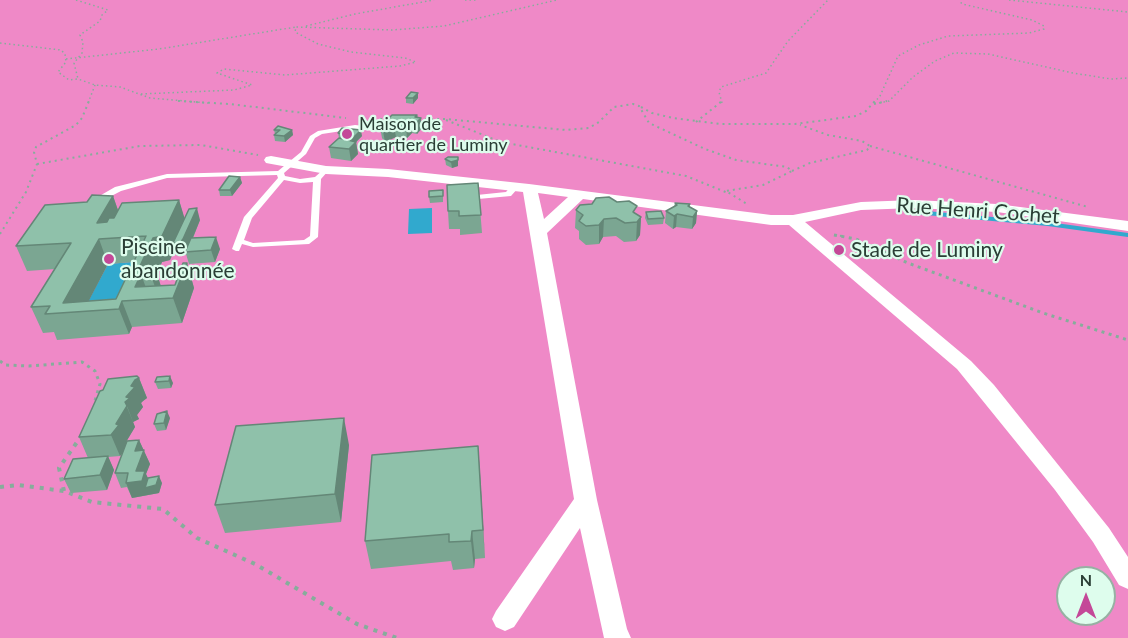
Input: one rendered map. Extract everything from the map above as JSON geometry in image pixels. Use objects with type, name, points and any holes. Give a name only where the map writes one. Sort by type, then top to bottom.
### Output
[{"type":"street","name":"Rue Henri Cochet","points":[[271,160],[293,164],[322,174],[388,173],[771,220],[794,220],[861,206],[922,204],[997,208],[1128,226]]},
{"type":"street","points":[[522,188],[539,232],[586,500],[615,634],[618,638]]},
{"type":"street","points":[[539,232],[579,195]]},
{"type":"street","points":[[794,220],[964,365],[1063,484],[1101,535],[1128,578]]},
{"type":"street","points":[[505,619],[586,500]]},
{"type":"lane","points":[[236,249],[248,217],[281,176],[284,168],[293,164],[304,153],[312,137],[320,132],[355,127],[374,129]]},
{"type":"lane","points":[[86,207],[110,192],[167,176],[281,176],[300,180],[322,174],[314,237],[306,242],[253,245],[240,241]]},
{"type":"lane","points":[[113,203],[122,188]]},
{"type":"lane","points":[[463,198],[508,194],[522,188]]},
{"type":"lane","points":[[103,207],[110,192]]},
{"type":"path","points":[[76,0],[108,10],[102,15],[100,21],[80,35],[83,48],[80,57],[74,63],[78,79]]},
{"type":"path","points":[[302,27],[354,14],[434,0]]},
{"type":"path","points":[[465,0],[477,0]]},
{"type":"path","points":[[66,59],[159,49],[296,27],[392,30],[444,26],[557,0]]},
{"type":"path","points":[[696,122],[722,103],[719,92],[721,87],[766,73],[788,41],[828,0]]},
{"type":"path","points":[[413,119],[445,119],[566,130],[589,128],[599,122],[614,107],[627,104],[639,106],[652,113],[696,122],[795,124],[856,116],[874,104],[880,96],[898,56],[919,45],[948,36],[1029,33],[1044,29],[1032,20],[962,4],[959,0]]},
{"type":"path","points":[[1009,0],[1128,12]]},
{"type":"path","points":[[139,94],[234,90],[252,85],[217,73],[224,69],[285,75],[400,66],[416,62],[405,58],[351,52],[318,44],[295,32],[296,27]]},
{"type":"path","points":[[0,43],[61,50],[66,59],[58,72],[69,80],[78,79],[95,85],[120,87],[170,101],[270,108],[349,118]]},
{"type":"path","points":[[874,104],[889,101],[927,66],[954,53],[980,53],[1082,75],[1128,78]]},
{"type":"path","points":[[0,234],[26,192],[37,164],[34,152],[36,147],[76,125],[82,118],[95,85]]},
{"type":"path","points":[[639,106],[649,123],[705,149],[736,160],[787,167],[792,171]]},
{"type":"path","points":[[370,118],[392,119]]},
{"type":"path","points":[[445,119],[467,130],[501,142],[549,148],[686,176],[728,193],[771,220]]},
{"type":"path","points":[[795,124],[828,135],[862,141],[870,146],[1021,190],[1093,208]]},
{"type":"path","points":[[37,164],[140,146],[171,145],[201,145],[248,152],[271,160]]},
{"type":"path","points":[[728,193],[726,191],[730,189],[763,185],[810,163],[861,152],[870,146]]},
{"type":"path","points":[[810,233],[856,239],[908,263],[1043,313],[1128,340]]},
{"type":"path","points":[[0,361],[5,365],[29,366],[82,362],[95,371],[100,384],[94,405]]},
{"type":"path","points":[[64,491],[58,468],[88,426]]},
{"type":"path","points":[[0,487],[18,485],[64,491],[92,502],[163,509],[197,538],[255,564],[357,624],[397,638]]},
{"type":"shaded area","points":[[0,0],[1128,0],[1128,638],[0,638]]},
{"type":"water","points":[[432,208],[432,233],[408,234],[409,209]]},
{"type":"water","points":[[155,260],[125,324],[74,328],[108,264]]},
{"type":"building","points":[[411,92],[418,93],[413,98],[406,98]]},
{"type":"building","points":[[392,115],[417,115],[415,117],[421,118],[416,123],[410,122],[406,127],[394,126],[383,131],[380,127]]},
{"type":"building","points":[[278,126],[292,130],[284,136],[274,135],[280,130],[274,130]]},
{"type":"building","points":[[342,128],[361,130],[352,139],[343,138],[346,135],[338,133]]},
{"type":"building","points":[[339,138],[356,142],[349,149],[329,147]]},
{"type":"building","points":[[458,157],[458,160],[451,162],[445,159]]},
{"type":"building","points":[[229,176],[240,177],[230,190],[219,190]]},
{"type":"building","points":[[478,183],[481,215],[459,216],[459,211],[448,211],[447,185]]},
{"type":"building","points":[[443,190],[443,196],[429,197],[429,191]]},
{"type":"building","points":[[92,195],[113,196],[97,223],[107,222],[109,218],[114,218],[122,203],[179,200],[162,236],[153,238],[140,266],[154,265],[150,273],[141,274],[135,287],[175,285],[183,263],[187,263],[173,298],[122,301],[119,309],[45,314],[50,306],[31,307],[71,243],[16,246],[45,205],[87,202]],"holes":[[[146,236],[116,299],[63,303],[99,239]]]},
{"type":"building","points":[[609,197],[617,202],[629,201],[637,206],[633,212],[641,217],[637,222],[625,223],[616,218],[604,219],[599,225],[586,226],[579,221],[583,215],[576,210],[580,205],[592,204],[596,198]]},
{"type":"building","points":[[675,203],[690,204],[688,206],[697,211],[693,217],[677,214],[674,216],[666,211],[677,205]]},
{"type":"building","points":[[197,208],[183,239],[180,243],[173,243],[189,209]]},
{"type":"building","points":[[661,211],[664,218],[648,219],[646,212]]},
{"type":"building","points":[[216,237],[211,250],[185,252],[191,238]]},
{"type":"building","points":[[137,376],[139,378],[131,386],[135,387],[126,397],[130,398],[125,402],[127,406],[116,424],[119,425],[111,435],[79,437],[108,379]]},
{"type":"building","points":[[170,376],[169,381],[155,382],[157,377]]},
{"type":"building","points":[[167,411],[164,423],[154,424],[157,414]]},
{"type":"building","points":[[344,418],[335,494],[215,505],[236,426]]},
{"type":"building","points":[[139,440],[135,451],[144,450],[136,471],[145,471],[142,481],[126,483],[128,473],[115,473],[127,441]]},
{"type":"building","points":[[478,446],[483,530],[472,531],[471,541],[449,542],[449,534],[365,541],[372,455]]},
{"type":"building","points":[[108,456],[100,475],[64,479],[73,459]]},
{"type":"building","points":[[159,476],[156,485],[145,488],[148,478]]},
{"type":"waterway","points":[[915,212],[1048,224],[1128,235]]},
{"type":"place","name":"Maison de quartier de Luminy","points":[[347,134]]},
{"type":"place","name":"Stade de Luminy","points":[[839,250]]},
{"type":"place","name":"Piscine abandonnée","points":[[109,259]]}]
